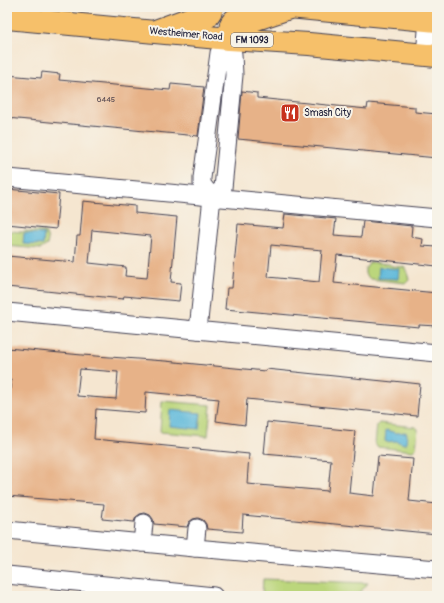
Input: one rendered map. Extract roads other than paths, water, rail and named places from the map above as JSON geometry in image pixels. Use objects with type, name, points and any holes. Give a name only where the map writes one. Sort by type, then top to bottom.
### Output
[{"type":"main road","points":[[153,31],[191,18],[207,17],[211,11],[211,7]]},
{"type":"main road","points":[[289,7],[431,16]]},
{"type":"main road","points":[[230,39],[231,24],[234,20],[253,20],[292,7]]},
{"type":"main road","name":"Westheimer Road","points":[[7,18],[230,39],[309,44],[431,55]]},
{"type":"street","points":[[431,16],[431,55]]},
{"type":"street","points":[[198,330],[212,197],[223,188],[234,75],[233,54],[230,39]]},
{"type":"street","points":[[8,178],[437,218]]},
{"type":"street","points":[[7,312],[437,353]]},
{"type":"street","points":[[142,543],[144,523]]},
{"type":"street","points":[[195,548],[197,528]]},
{"type":"street","points":[[7,530],[195,548],[437,568]]},
{"type":"street","points":[[7,575],[214,596]]},
{"type":"water","points":[[24,233],[44,234],[43,245],[23,244]]},
{"type":"water","points":[[379,267],[399,269],[398,279],[378,278]]},
{"type":"water","points":[[170,410],[201,413],[199,429],[169,426]]},
{"type":"water","points":[[386,430],[396,433],[407,433],[406,443],[404,444],[396,441],[386,442]]},
{"type":"place","name":"Smash City","points":[[290,113]]}]
